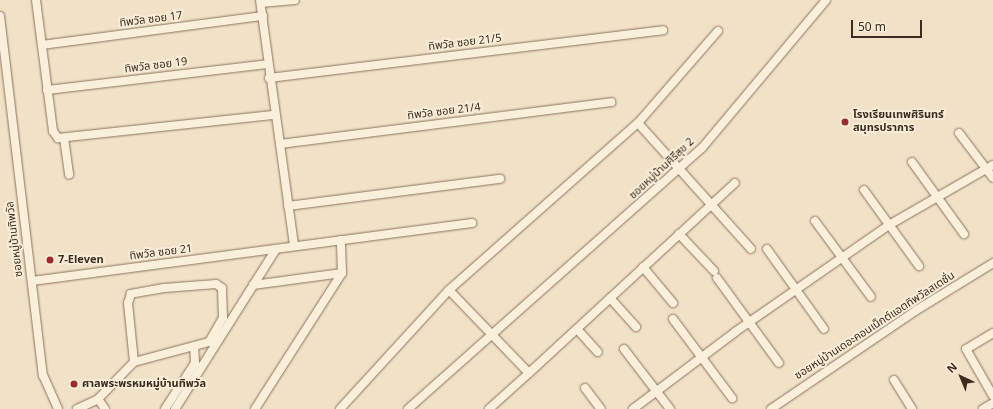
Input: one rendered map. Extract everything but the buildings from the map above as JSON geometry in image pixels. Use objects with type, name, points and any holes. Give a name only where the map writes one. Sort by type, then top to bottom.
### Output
[{"type":"street","points":[[36,0],[53,131],[58,138],[275,115]]},
{"type":"street","points":[[294,246],[267,64],[260,2],[295,0]]},
{"type":"street","name":"ซอยหมู่บ้านศิรีสุข 2","points":[[408,409],[702,148],[826,0]]},
{"type":"street","name":"ซอยหมู่บ้านทิพวัล","points":[[0,16],[43,375],[58,409]]},
{"type":"street","name":"ทิพวัล ซอย 17","points":[[42,45],[262,16]]},
{"type":"street","name":"ทิพวัล ซอย 21/5","points":[[269,78],[663,30]]},
{"type":"street","points":[[340,409],[449,290],[638,123],[718,31]]},
{"type":"street","name":"ทิพวัล ซอย 19","points":[[47,90],[267,64]]},
{"type":"street","name":"ทิพวัล ซอย 21/4","points":[[280,144],[611,102]]},
{"type":"street","points":[[638,123],[710,206],[751,249]]},
{"type":"street","points":[[959,133],[990,167],[993,178]]},
{"type":"street","points":[[64,138],[69,176]]},
{"type":"street","points":[[912,162],[964,234]]},
{"type":"street","points":[[633,409],[701,357],[890,225],[938,199],[990,167]]},
{"type":"street","points":[[288,206],[500,179]]},
{"type":"street","points":[[489,409],[734,183]]},
{"type":"street","points":[[864,190],[919,266]]},
{"type":"street","points":[[815,221],[871,297]]},
{"type":"street","name":"ทิพวัล ซอย 21","points":[[32,281],[472,223]]},
{"type":"street","points":[[679,234],[716,274],[779,363]]},
{"type":"street","points":[[255,409],[342,273],[341,240]]},
{"type":"street","points":[[175,409],[276,249]]},
{"type":"street","points":[[767,250],[824,329]]},
{"type":"street","name":"ซอยหมู่บ้านเดอะคอนเน็กต์แอตทิพวัลสเตชั่น","points":[[770,409],[915,311],[993,263]]},
{"type":"street","points":[[643,267],[673,303]]},
{"type":"street","points":[[253,285],[342,273]]},
{"type":"street","points":[[77,409],[98,399],[134,362],[209,342],[221,324],[224,307],[222,288],[219,285],[136,292],[131,294],[128,303],[134,362]]},
{"type":"street","points":[[449,290],[529,373]]},
{"type":"street","points":[[610,298],[636,327]]},
{"type":"street","points":[[673,319],[732,398]]},
{"type":"street","points":[[576,329],[598,352]]},
{"type":"street","points":[[993,333],[966,349],[993,396]]},
{"type":"street","points":[[165,409],[194,363],[194,346]]},
{"type":"street","points":[[624,349],[670,409]]},
{"type":"street","points":[[894,380],[912,409]]},
{"type":"street","points":[[585,388],[601,409]]},
{"type":"street","points":[[98,399],[105,409]]},
{"type":"street","points":[[983,409],[993,403]]},
{"type":"place","name":"โรงเรียนเทพศิรินทร์ สมุทรปราการ","points":[[845,122]]},
{"type":"place","name":"7-Eleven","points":[[50,260]]},
{"type":"place","name":"ศาลพระพรหมหมู่บ้านทิพวัล","points":[[74,384]]}]
